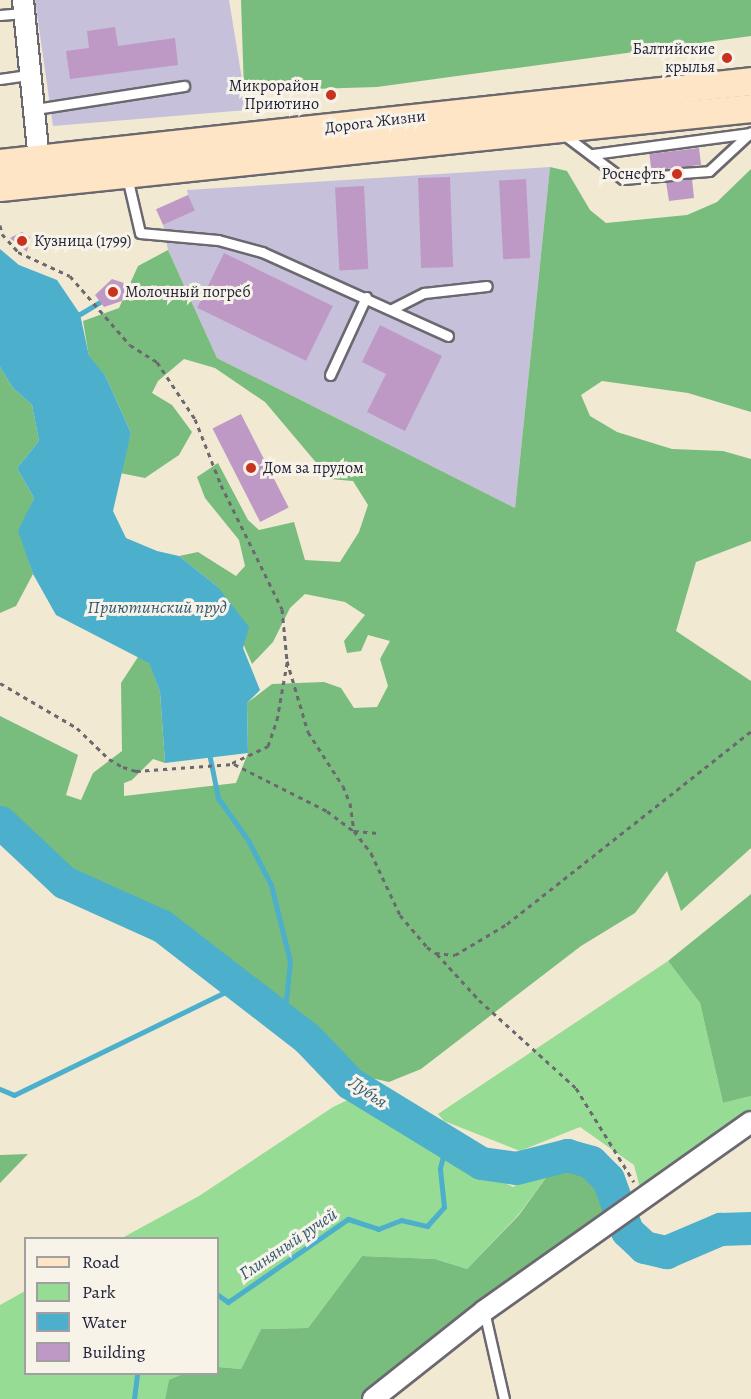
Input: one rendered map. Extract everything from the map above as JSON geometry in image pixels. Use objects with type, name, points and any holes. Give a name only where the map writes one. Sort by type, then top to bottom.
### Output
[{"type":"main road","name":"Дорога Жизни","points":[[0,163],[751,81]]},
{"type":"main road","name":"Дорога Жизни","points":[[0,187],[751,108]]},
{"type":"street","points":[[24,6],[39,159]]},
{"type":"street","points":[[373,1399],[484,1311],[751,1122]]},
{"type":"lane","points":[[0,15],[24,6]]},
{"type":"lane","points":[[0,79],[30,75]]},
{"type":"lane","points":[[35,109],[184,86]]},
{"type":"lane","points":[[556,129],[593,154],[623,179],[672,175]]},
{"type":"lane","points":[[593,154],[751,132]]},
{"type":"lane","points":[[682,173],[710,171],[751,132]]},
{"type":"lane","points":[[127,175],[140,233],[218,240],[262,252],[448,336]]},
{"type":"lane","points":[[392,309],[424,293],[487,286]]},
{"type":"lane","points":[[330,375],[366,297]]},
{"type":"lane","points":[[484,1311],[504,1399]]},
{"type":"path","points":[[0,225],[2,234],[18,252],[70,276],[130,345],[157,362],[195,420],[221,485],[282,609],[287,661],[313,744],[350,802],[354,831]]},
{"type":"path","points":[[229,765],[268,746],[277,720],[287,661]]},
{"type":"path","points":[[0,683],[78,728],[109,759],[123,767],[136,771],[229,765],[272,782],[354,831],[371,853],[400,915],[414,935],[435,953],[479,1000],[576,1088],[630,1172],[640,1199]]},
{"type":"path","points":[[435,953],[455,955],[466,951],[507,924],[751,731]]},
{"type":"path","points":[[354,831],[378,833]]},
{"type":"shaded area","points":[[35,0],[229,0],[247,110],[53,126]]},
{"type":"shaded area","points":[[550,167],[515,508],[217,358],[168,250],[163,224],[188,195],[187,190]]},
{"type":"green space","points":[[241,0],[751,0],[751,36],[377,87],[244,91]]},
{"type":"green space","points":[[550,167],[567,171],[590,210],[606,223],[687,215],[717,202],[751,169],[751,412],[688,393],[602,381],[581,395],[590,416],[617,432],[672,449],[723,451],[751,459],[751,541],[696,562],[676,631],[751,681],[751,848],[681,911],[667,871],[635,913],[581,946],[421,1069],[389,1082],[362,1076],[247,976],[170,918],[76,873],[0,809],[0,716],[78,755],[66,795],[81,800],[93,773],[122,751],[121,683],[138,657],[149,662],[160,692],[165,763],[153,759],[132,780],[124,783],[124,796],[236,783],[248,753],[247,703],[272,684],[324,682],[341,688],[354,708],[377,707],[388,686],[380,659],[390,641],[368,635],[361,651],[347,653],[344,641],[365,615],[345,602],[305,594],[290,608],[273,642],[252,664],[218,587],[179,556],[198,552],[236,576],[245,566],[239,540],[205,498],[197,477],[218,463],[248,520],[259,530],[294,522],[305,560],[340,562],[359,532],[368,505],[353,481],[330,479],[265,402],[215,368],[184,359],[158,381],[152,393],[172,405],[192,432],[179,455],[145,478],[120,473],[131,433],[105,375],[89,357],[83,321],[119,308],[138,266],[168,250],[217,358],[515,508]]},
{"type":"green space","points":[[0,367],[13,388],[32,405],[39,441],[17,468],[34,498],[19,531],[33,574],[16,606],[0,613]]},
{"type":"green space","points":[[751,894],[751,1096],[723,1103],[700,1003],[668,961]]},
{"type":"green space","points":[[668,961],[700,1003],[723,1103],[751,1096],[751,1111],[640,1188],[634,1165],[580,1127],[520,1151],[444,1121],[438,1114]]},
{"type":"green space","points":[[358,1095],[417,1136],[513,1187],[542,1167],[553,1168],[519,1214],[467,1269],[435,1259],[362,1256],[308,1328],[261,1329],[241,1369],[219,1367],[219,1237],[124,1237],[199,1196],[333,1107]]},
{"type":"green space","points":[[28,1154],[0,1183],[0,1155]]},
{"type":"green space","points":[[573,1162],[597,1178],[604,1213],[363,1399],[165,1399],[169,1380],[181,1375],[219,1375],[219,1367],[241,1369],[261,1329],[308,1328],[362,1256],[435,1259],[467,1269],[519,1215],[553,1168]]},
{"type":"green space","points":[[24,1292],[24,1375],[181,1375],[169,1381],[165,1399],[0,1399],[0,1305]]},
{"type":"water","name":"Приютинский пруд","points":[[0,249],[19,265],[57,280],[80,314],[89,356],[105,375],[131,433],[113,511],[126,538],[157,551],[179,556],[218,587],[249,627],[243,648],[260,690],[247,703],[248,753],[165,763],[160,692],[149,663],[56,615],[33,574],[18,531],[34,498],[17,468],[39,441],[32,405],[13,388],[0,367]]},
{"type":"building","points":[[115,27],[118,46],[175,38],[178,65],[70,79],[66,51],[89,48],[87,31]]},
{"type":"building","points":[[699,148],[701,165],[651,171],[649,154]]},
{"type":"building","points":[[450,177],[453,267],[421,268],[418,178]]},
{"type":"building","points":[[678,178],[692,179],[694,198],[669,201],[666,182]]},
{"type":"building","points":[[526,179],[530,258],[503,259],[499,180]]},
{"type":"building","points":[[364,186],[368,269],[339,270],[335,188]]},
{"type":"building","points":[[188,195],[195,211],[163,225],[156,209]]},
{"type":"building","name":"Кузница (1799)","points":[[22,232],[30,237],[27,252],[10,238]]},
{"type":"building","points":[[224,253],[333,306],[306,361],[197,308]]},
{"type":"building","name":"Молочный погреб","points":[[112,279],[124,283],[126,294],[122,301],[104,307],[95,295]]},
{"type":"building","points":[[380,325],[442,356],[405,431],[367,412],[386,374],[362,362]]},
{"type":"building","name":"Дом за прудом","points":[[241,414],[289,508],[260,522],[212,429]]},
{"type":"waterway","points":[[80,314],[100,302]]},
{"type":"waterway","points":[[209,753],[218,798],[248,840],[271,885],[290,961],[284,1019]]},
{"type":"waterway","name":"Лубья","points":[[0,822],[64,882],[162,926],[307,1038],[350,1083],[481,1163],[516,1168],[567,1155],[591,1162],[608,1179],[627,1231],[644,1247],[666,1252],[720,1229],[751,1228]]},
{"type":"waterway","points":[[0,1089],[14,1095],[240,985]]},
{"type":"waterway","name":"Глиняный ручей","points":[[219,1296],[228,1302],[348,1219],[378,1229],[401,1220],[427,1226],[444,1207],[440,1168],[447,1140]]},
{"type":"waterway","name":"Глиняный ручей","points":[[134,1399],[137,1375]]},
{"type":"place","name":"Балтийские крылья","points":[[727,58]]},
{"type":"place","name":"Микрорайон Приютино","points":[[331,95]]},
{"type":"place","name":"Роснефть","points":[[677,174]]},
{"type":"place","name":"Кузница (1799)","points":[[22,241]]},
{"type":"place","name":"Молочный погреб","points":[[113,292]]},
{"type":"place","name":"Дом за прудом","points":[[251,468]]}]
